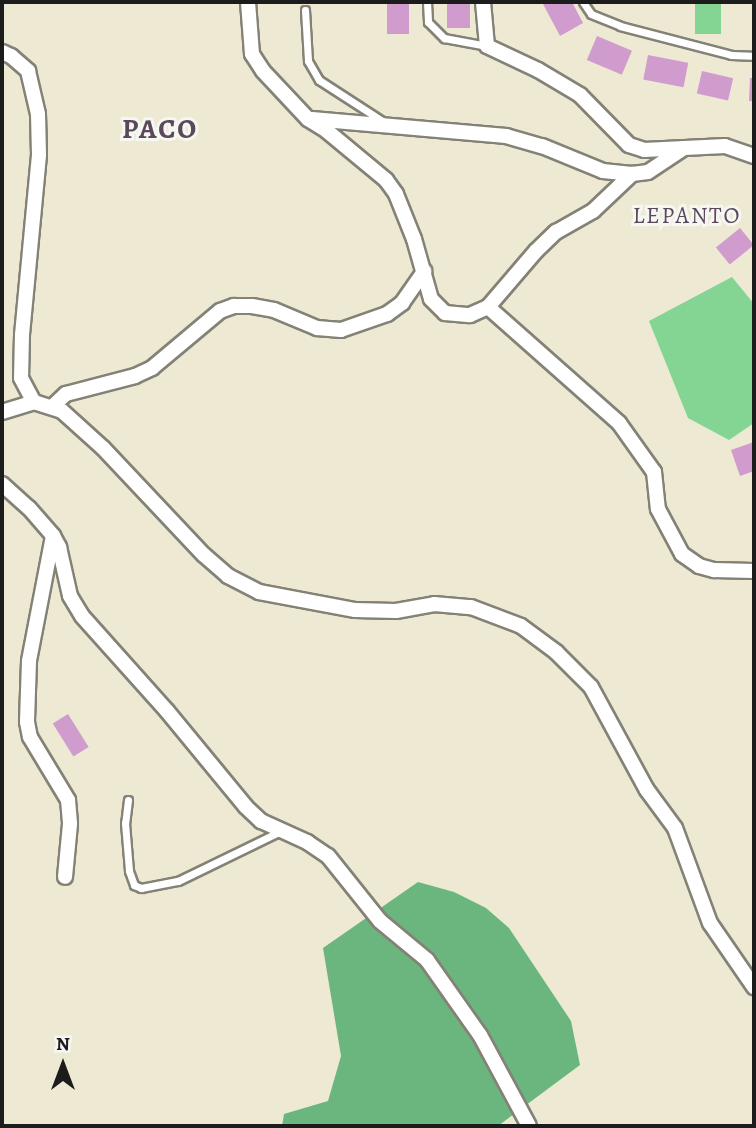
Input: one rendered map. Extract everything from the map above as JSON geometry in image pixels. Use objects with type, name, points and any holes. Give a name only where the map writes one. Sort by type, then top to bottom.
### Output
[{"type":"street","points":[[248,2],[252,54],[263,71],[308,119],[327,131],[386,180],[396,194],[424,271],[430,299],[445,313],[470,315],[488,307],[556,232],[593,211],[632,174]]},
{"type":"street","points":[[483,2],[487,46],[538,70],[580,95],[629,145],[644,150],[725,146],[754,156]]},
{"type":"street","points":[[2,52],[22,64],[28,71],[38,114],[39,155],[32,244],[24,294],[22,345],[22,378],[34,402]]},
{"type":"street","points":[[308,119],[506,136],[542,146],[603,171],[632,174],[648,172],[684,148]]},
{"type":"street","points":[[53,406],[66,394],[135,376],[152,368],[227,308],[252,306],[274,310],[317,328],[341,330],[387,314],[402,303],[424,271]]},
{"type":"street","points":[[488,307],[619,423],[654,472],[658,509],[682,554],[699,566],[714,570],[754,571]]},
{"type":"street","points":[[2,412],[34,402],[53,406],[103,448],[204,555],[228,576],[258,592],[355,610],[396,611],[434,604],[471,607],[520,626],[556,652],[591,687],[647,790],[675,828],[710,923],[754,987]]},
{"type":"street","points":[[3,488],[29,508],[53,536],[59,547],[70,596],[82,616],[167,711],[246,807],[261,821],[328,856],[380,921],[427,960],[480,1035],[530,1126]]},
{"type":"street","points":[[53,536],[29,661],[27,722],[30,737],[68,800],[70,824],[65,877]]},
{"type":"lane","points":[[426,2],[428,22],[443,38],[487,46]]},
{"type":"lane","points":[[583,2],[591,14],[621,26],[732,55],[754,56]]},
{"type":"lane","points":[[305,10],[308,61],[319,80],[391,126]]},
{"type":"lane","points":[[128,800],[125,823],[130,871],[134,885],[141,888],[178,881],[282,831]]},
{"type":"green space","points":[[695,2],[721,2],[721,34],[695,34]]},
{"type":"green space","points":[[732,277],[754,304],[754,423],[729,440],[688,418],[649,321]]},
{"type":"green space","points":[[418,882],[454,892],[486,908],[509,928],[571,1021],[580,1065],[498,1126],[282,1126],[284,1114],[328,1101],[341,1056],[323,948]]},
{"type":"building","points":[[387,2],[409,2],[409,34],[387,34]]},
{"type":"building","points":[[447,2],[470,2],[470,28],[447,28]]},
{"type":"building","points":[[572,2],[583,23],[560,36],[543,4]]},
{"type":"building","points":[[597,36],[632,51],[622,75],[587,60]]},
{"type":"building","points":[[648,55],[688,63],[683,87],[643,80]]},
{"type":"building","points":[[702,71],[733,78],[728,101],[697,93]]},
{"type":"building","points":[[750,78],[754,78],[754,101],[749,101]]},
{"type":"building","points":[[740,228],[754,245],[730,265],[716,248]]},
{"type":"building","points":[[754,442],[754,471],[740,476],[731,450]]},
{"type":"building","points":[[68,714],[89,747],[73,757],[53,724]]},
{"type":"district","name":"PACO","points":[[160,129]]},
{"type":"district","name":"LEPANTO","points":[[687,216]]}]
